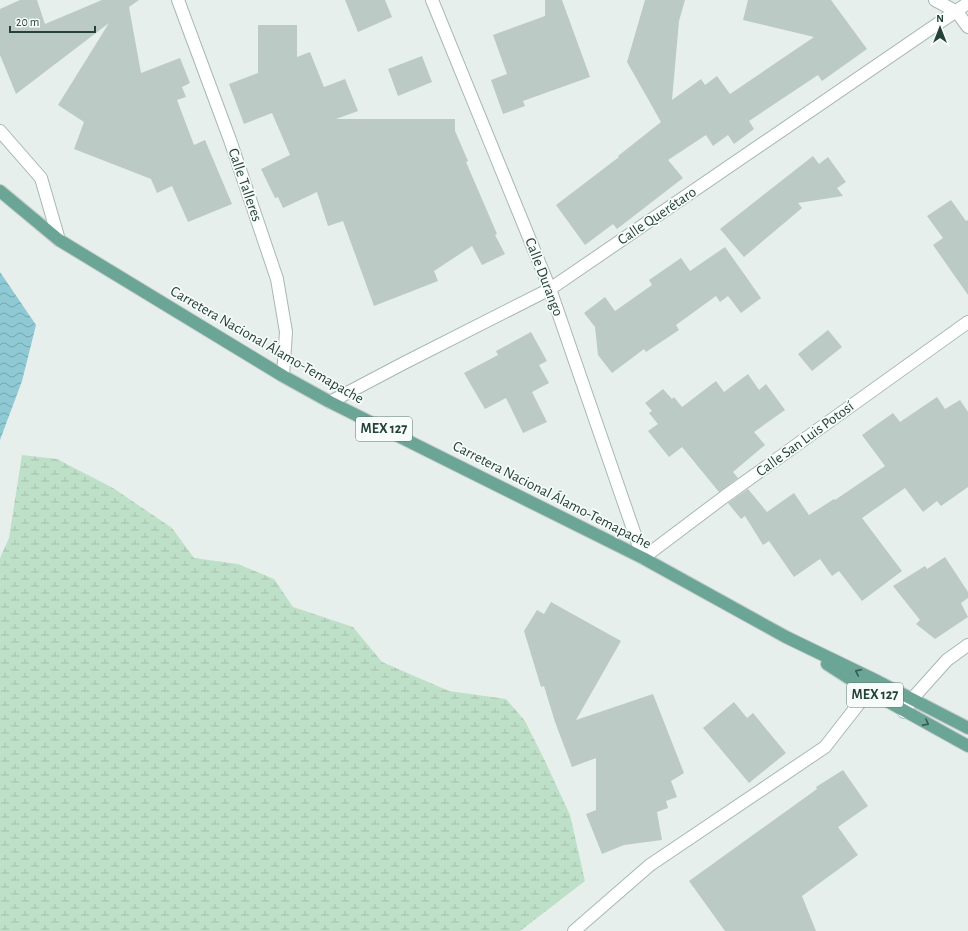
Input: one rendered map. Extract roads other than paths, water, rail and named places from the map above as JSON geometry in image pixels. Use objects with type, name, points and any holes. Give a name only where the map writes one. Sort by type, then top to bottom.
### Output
[{"type":"main road","name":"Carretera Nacional Álamo-Temapache","points":[[0,192],[59,240],[283,376],[330,402],[642,558],[786,637],[877,681],[968,728]]},
{"type":"main road","name":"Carretera Nacional Álamo-Temapache","points":[[786,637],[869,692],[968,746]]},
{"type":"street","name":"Calle Talleres","points":[[178,0],[230,140],[277,279],[286,332],[283,376]]},
{"type":"street","name":"Calle Durango","points":[[432,0],[550,289],[642,558]]},
{"type":"street","points":[[935,0],[957,12],[968,27]]},
{"type":"street","name":"Calle Querétaro","points":[[330,402],[550,289],[957,12],[968,3]]},
{"type":"street","points":[[0,131],[41,178],[59,240]]},
{"type":"street","name":"Calle San Luis Potosí","points":[[642,558],[724,497],[968,322]]},
{"type":"street","points":[[904,712],[912,699],[947,660],[968,645]]},
{"type":"street","points":[[574,931],[650,865],[824,747],[877,681]]},
{"type":"water","points":[[0,272],[36,325],[22,381],[0,440]]}]
